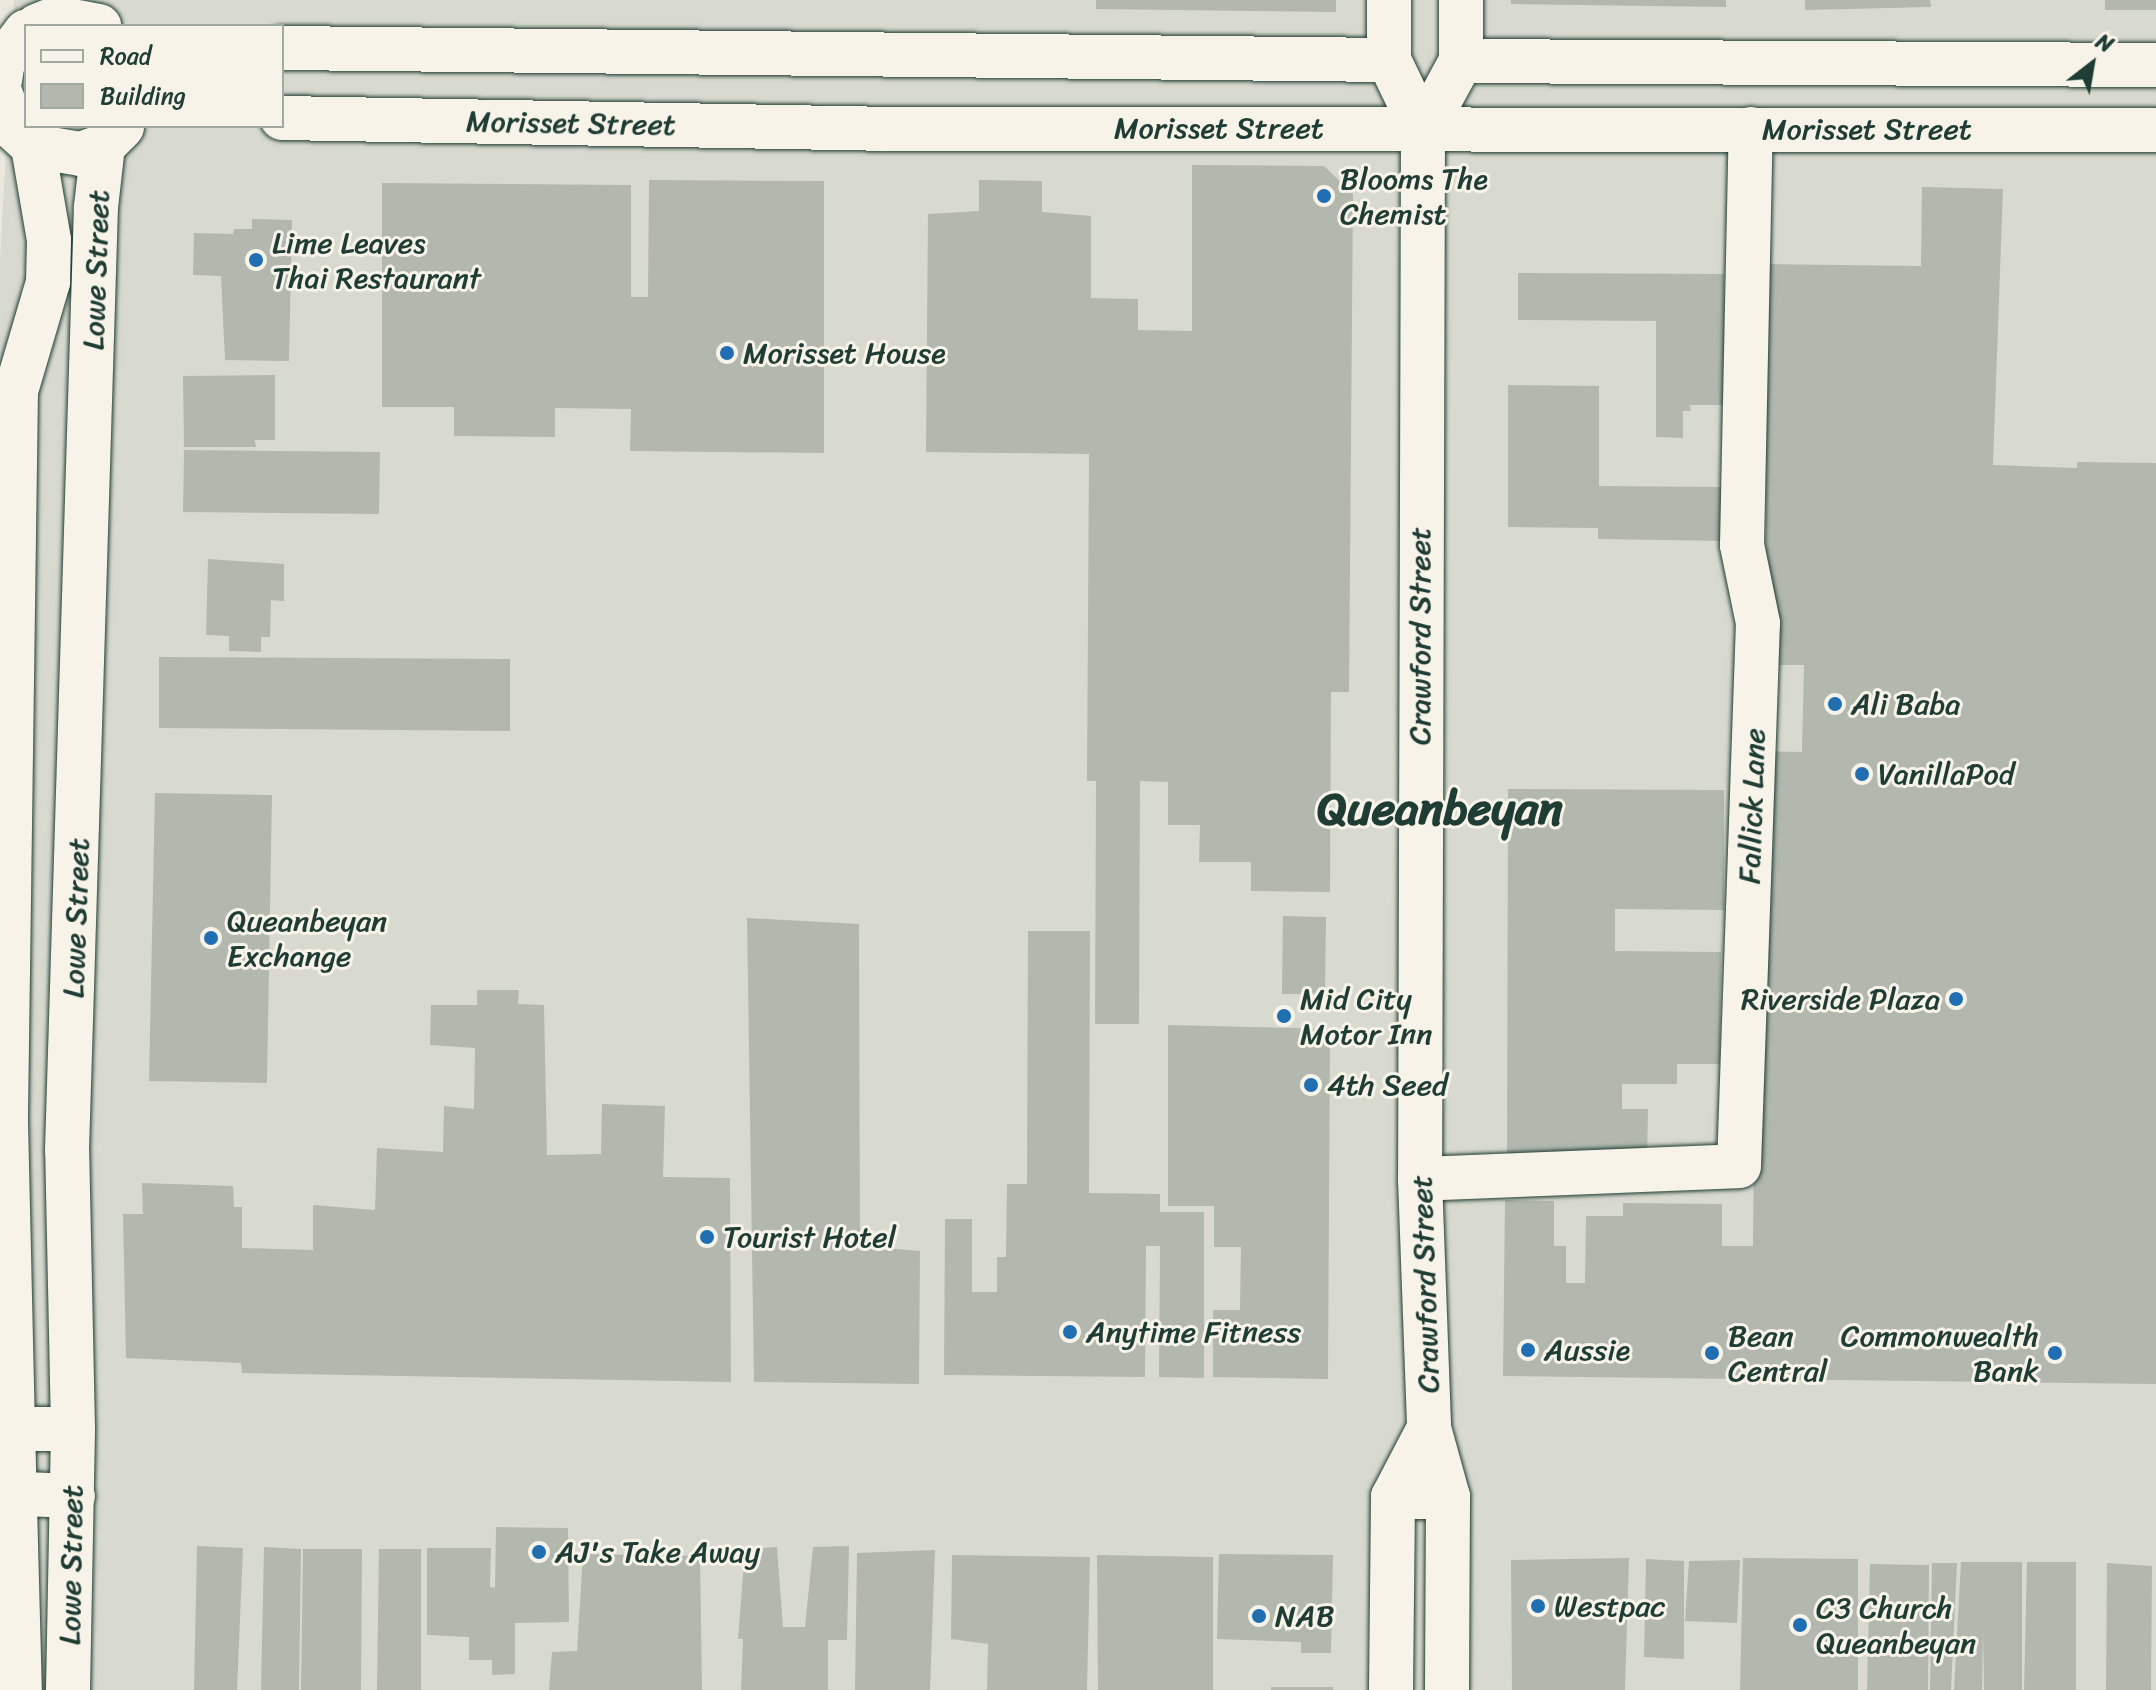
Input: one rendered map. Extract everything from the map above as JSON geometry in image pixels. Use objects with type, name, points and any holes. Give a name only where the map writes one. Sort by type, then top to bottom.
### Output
[{"type":"main road","points":[[28,0],[29,24]]},
{"type":"main road","name":"Crawford Street","points":[[1389,0],[1389,60],[1423,131],[1420,1179],[1429,1428],[1448,1497],[1447,1690]]},
{"type":"main road","name":"Crawford Street","points":[[1423,131],[1461,61],[1461,0]]},
{"type":"main road","points":[[42,24],[57,18],[98,16]]},
{"type":"main road","points":[[0,80],[3,62],[24,35]]},
{"type":"main road","points":[[284,48],[2156,65]]},
{"type":"main road","points":[[0,92],[13,128],[33,146],[67,155],[113,136]]},
{"type":"main road","name":"Morisset Street","points":[[284,118],[1423,131],[2156,130]]},
{"type":"main road","name":"Fallick Lane","points":[[1420,1179],[1739,1166],[1758,623],[1742,545],[1751,129]]},
{"type":"main road","name":"Lowe Street","points":[[68,1690],[73,1429],[67,1150],[96,207],[113,136]]},
{"type":"main road","name":"Lowe Street","points":[[20,1690],[7,1494],[6,1116],[16,391],[48,282],[48,254],[33,146]]},
{"type":"main road","name":"Crawford Street","points":[[1391,1690],[1393,1497],[1429,1428]]},
{"type":"main road","points":[[6,1429],[73,1429]]},
{"type":"main road","points":[[7,1494],[73,1496]]},
{"type":"main road","points":[[1393,1497],[1448,1497]]},
{"type":"shaded area","points":[[14,0],[2156,0],[2156,1690],[0,1690],[0,261]]},
{"type":"building","points":[[1096,0],[1336,0],[1336,12],[1096,9]]},
{"type":"building","points":[[1511,0],[1726,0],[1726,7],[1511,4]]},
{"type":"building","points":[[1805,0],[1930,0],[1931,7],[1805,10]]},
{"type":"building","points":[[2105,0],[2156,0],[2156,10],[2105,10]]},
{"type":"building","points":[[1192,165],[1324,166],[1353,194],[1349,692],[1331,692],[1330,892],[1251,891],[1251,862],[1199,862],[1200,825],[1168,825],[1168,782],[1140,781],[1139,1024],[1095,1024],[1096,781],[1087,781],[1089,454],[926,452],[928,214],[979,211],[979,180],[1042,181],[1042,212],[1091,216],[1091,298],[1138,299],[1138,330],[1192,331]]},
{"type":"building","points":[[649,180],[824,181],[824,453],[630,451],[631,409],[555,408],[555,437],[454,436],[454,407],[382,407],[382,183],[631,185],[631,297],[648,297]]},
{"type":"building","name":"Riverside Plaza","points":[[1922,187],[2003,189],[1993,465],[2077,468],[2077,462],[2156,463],[2156,1384],[1503,1376],[1505,1200],[1554,1201],[1554,1246],[1566,1246],[1566,1283],[1585,1283],[1586,1216],[1623,1216],[1623,1203],[1722,1204],[1722,1246],[1753,1246],[1757,751],[1802,752],[1804,665],[1765,665],[1768,264],[1921,266]]},
{"type":"building","points":[[252,219],[292,220],[289,361],[225,360],[221,276],[193,275],[194,233],[233,234],[234,229],[252,229]]},
{"type":"building","points":[[1518,273],[1724,274],[1724,405],[1690,405],[1691,411],[1683,411],[1683,438],[1656,437],[1656,321],[1518,320]]},
{"type":"building","points":[[275,375],[275,440],[255,440],[256,447],[184,447],[183,376]]},
{"type":"building","points":[[1508,385],[1599,386],[1599,486],[1728,487],[1727,541],[1598,539],[1598,528],[1508,527]]},
{"type":"building","points":[[184,450],[380,452],[379,514],[183,512]]},
{"type":"building","points":[[208,559],[284,564],[284,601],[271,600],[270,637],[261,637],[261,652],[229,651],[229,636],[206,635]]},
{"type":"building","points":[[159,657],[510,659],[510,731],[159,728]]},
{"type":"building","points":[[1508,789],[1724,790],[1724,910],[1615,909],[1615,951],[1721,952],[1720,1064],[1677,1064],[1677,1084],[1622,1084],[1622,1109],[1648,1109],[1647,1167],[1507,1166]]},
{"type":"building","name":"Queanbeyan Exchange","points":[[155,793],[272,795],[267,1083],[149,1081]]},
{"type":"building","points":[[1283,916],[1326,917],[1325,994],[1282,994]]},
{"type":"building","points":[[747,918],[859,924],[860,1246],[920,1251],[919,1384],[754,1382]]},
{"type":"building","points":[[1028,931],[1090,931],[1089,1193],[1160,1194],[1160,1212],[1204,1212],[1204,1378],[1159,1377],[1160,1246],[1146,1246],[1145,1377],[944,1375],[945,1219],[972,1219],[972,1292],[997,1292],[997,1257],[1006,1257],[1007,1184],[1027,1184]]},
{"type":"building","points":[[477,990],[519,990],[518,1004],[544,1005],[547,1155],[601,1154],[602,1104],[665,1106],[663,1177],[730,1178],[731,1382],[242,1373],[241,1363],[126,1358],[123,1214],[143,1214],[142,1183],[233,1186],[234,1207],[242,1207],[242,1248],[313,1250],[313,1205],[375,1210],[377,1148],[443,1152],[444,1106],[474,1109],[475,1048],[430,1045],[431,1005],[477,1005]]},
{"type":"building","points":[[1168,1025],[1330,1029],[1328,1379],[1213,1377],[1213,1310],[1240,1310],[1241,1247],[1214,1247],[1214,1206],[1168,1206]]},
{"type":"building","points":[[496,1527],[568,1528],[569,1622],[515,1623],[515,1674],[492,1675],[492,1660],[469,1660],[469,1637],[427,1635],[427,1548],[491,1548],[490,1587],[495,1588]]},
{"type":"building","points":[[197,1546],[243,1548],[237,1690],[194,1690]]},
{"type":"building","points":[[849,1546],[847,1640],[828,1640],[828,1690],[741,1690],[743,1639],[738,1639],[745,1549],[777,1547],[783,1627],[805,1627],[813,1547]]},
{"type":"building","points":[[264,1547],[301,1549],[299,1690],[261,1690]]},
{"type":"building","points":[[303,1549],[362,1549],[361,1690],[301,1690]]},
{"type":"building","points":[[379,1549],[421,1549],[421,1690],[377,1690]]},
{"type":"building","points":[[935,1550],[930,1690],[855,1690],[857,1553]]},
{"type":"building","points":[[583,1554],[700,1556],[702,1690],[549,1690],[552,1652],[577,1651]]},
{"type":"building","points":[[1219,1554],[1333,1555],[1331,1653],[1301,1653],[1301,1642],[1217,1639]]},
{"type":"building","points":[[952,1555],[1090,1557],[1087,1690],[987,1690],[988,1644],[951,1639]]},
{"type":"building","points":[[1097,1555],[1213,1557],[1213,1690],[1098,1690]]},
{"type":"building","points":[[1629,1558],[1625,1690],[1512,1690],[1511,1560]]},
{"type":"building","name":"C3 Church Queanbeyan","points":[[1743,1558],[1858,1559],[1858,1690],[1740,1690]]},
{"type":"building","points":[[1646,1559],[1684,1561],[1684,1659],[1644,1657]]},
{"type":"building","points":[[1740,1560],[1737,1623],[1685,1621],[1689,1561]]},
{"type":"building","points":[[1961,1562],[2022,1562],[2022,1690],[1984,1690],[1983,1630],[1982,1690],[1954,1690]]},
{"type":"building","points":[[2027,1562],[2076,1562],[2076,1690],[2024,1690]]},
{"type":"building","points":[[1932,1563],[1957,1563],[1951,1690],[1930,1690]]},
{"type":"building","points":[[2107,1563],[2152,1566],[2151,1690],[2106,1690]]},
{"type":"building","points":[[1870,1564],[1929,1565],[1928,1690],[1867,1690]]},
{"type":"building","points":[[1271,1687],[1333,1687],[1333,1690],[1271,1690]]},
{"type":"place","name":"Blooms The Chemist","points":[[1324,196]]},
{"type":"place","name":"Lime Leaves Thai Restaurant","points":[[256,260]]},
{"type":"place","name":"Morisset House","points":[[727,353]]},
{"type":"place","name":"Ali Baba","points":[[1835,704]]},
{"type":"place","name":"VanillaPod","points":[[1862,774]]},
{"type":"place","name":"Queanbeyan Exchange","points":[[211,938]]},
{"type":"place","name":"Riverside Plaza","points":[[1956,999]]},
{"type":"place","name":"Mid City Motor Inn","points":[[1284,1016]]},
{"type":"place","name":"4th Seed","points":[[1311,1085]]},
{"type":"place","name":"Tourist Hotel","points":[[707,1237]]},
{"type":"place","name":"Anytime Fitness","points":[[1070,1332]]},
{"type":"place","name":"Aussie","points":[[1528,1350]]},
{"type":"place","name":"Bean Central","points":[[1712,1353]]},
{"type":"place","name":"Commonwealth Bank","points":[[2055,1353]]},
{"type":"place","name":"AJ's Take Away","points":[[539,1552]]},
{"type":"place","name":"Westpac","points":[[1538,1606]]},
{"type":"place","name":"NAB","points":[[1259,1616]]},
{"type":"place","name":"C3 Church Queanbeyan","points":[[1800,1625]]},
{"type":"district","name":"Queanbeyan","points":[[1440,809]]}]
